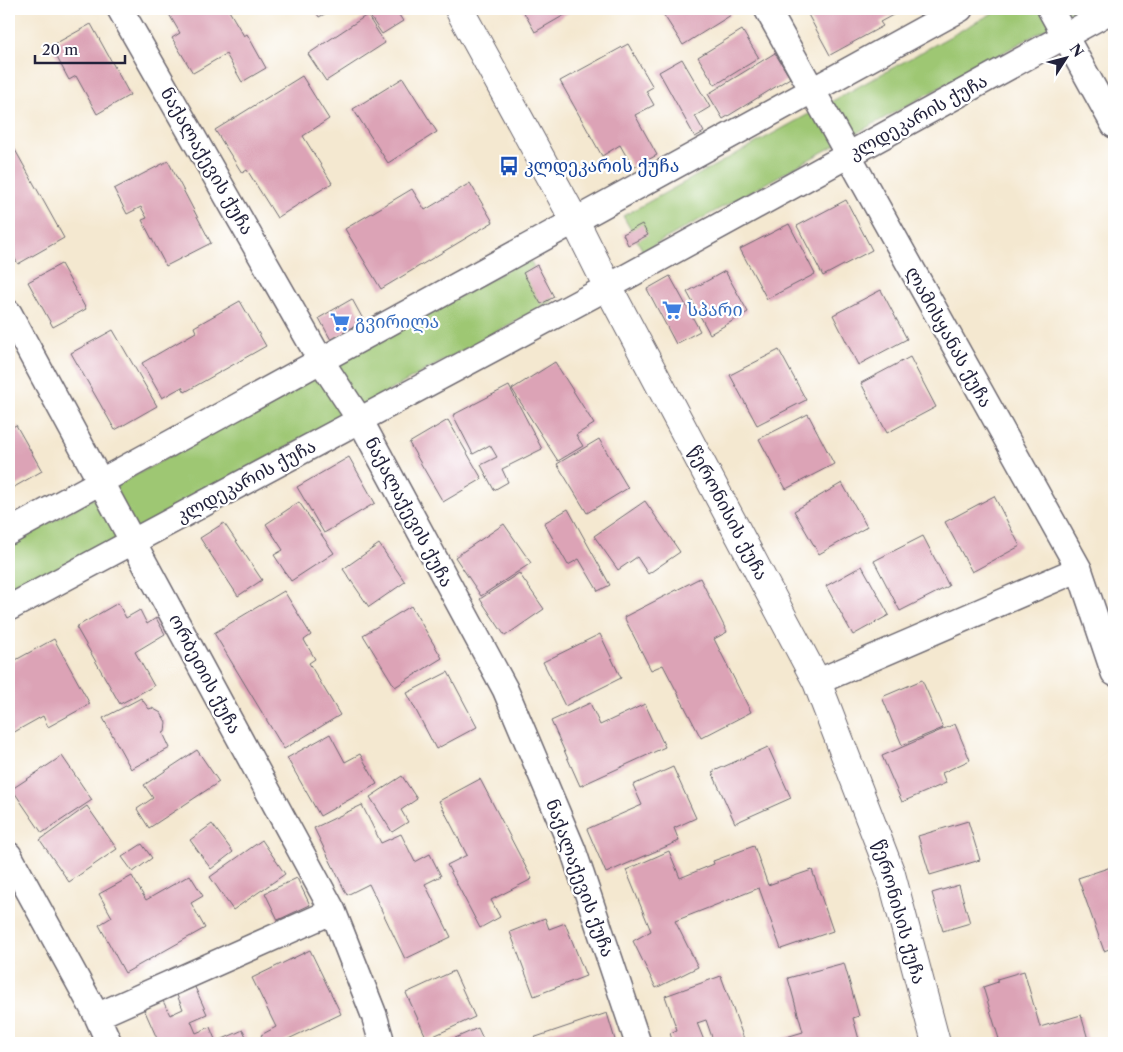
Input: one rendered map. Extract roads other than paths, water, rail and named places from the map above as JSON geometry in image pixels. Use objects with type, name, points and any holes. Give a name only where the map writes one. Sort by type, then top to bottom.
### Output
[{"type":"street","name":"ნაქალაქევის ქუჩა","points":[[120,9],[321,361],[360,420],[505,690],[573,850],[638,1043]]},
{"type":"street","name":"წერონისის ქუჩა","points":[[459,9],[575,221],[817,682],[891,874],[936,1043]]},
{"type":"street","name":"ლამისყანას ქუჩა","points":[[767,9],[1078,569],[1114,673]]},
{"type":"street","points":[[9,532],[960,9]]},
{"type":"street","points":[[1050,9],[1114,125]]},
{"type":"street","name":"კლდეკარის ქუჩა","points":[[9,608],[608,287],[1114,9]]},
{"type":"street","name":"ორბეთის ქუჩა","points":[[9,313],[333,910],[374,1015],[382,1043]]},
{"type":"street","points":[[817,682],[1078,569]]},
{"type":"street","points":[[9,855],[97,1016],[109,1043]]},
{"type":"street","points":[[97,1016],[333,910]]},
{"type":"place","name":"კლდეკარის ქუჩა","points":[[509,166]]},
{"type":"place","name":"სპარი","points":[[672,310]]},
{"type":"place","name":"გვირილა","points":[[340,322]]}]
